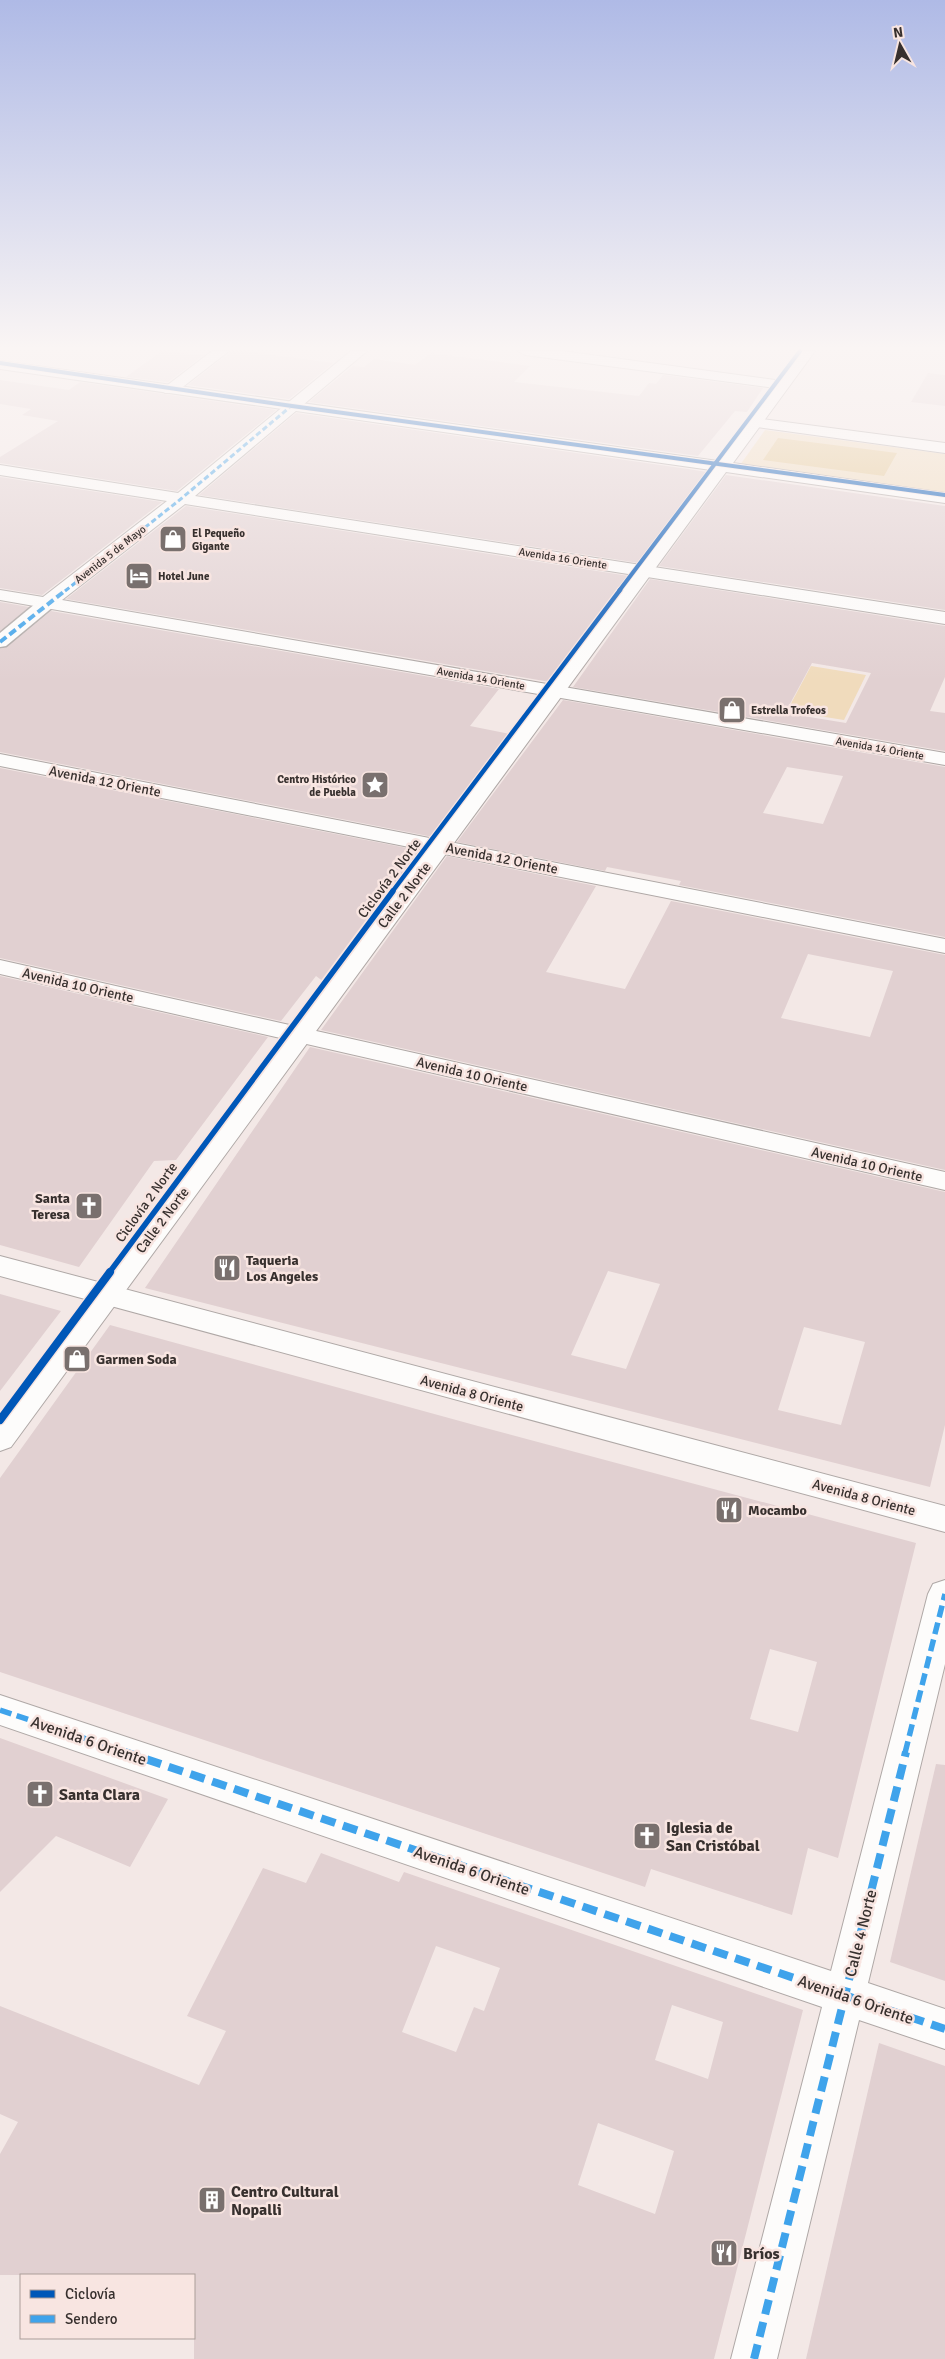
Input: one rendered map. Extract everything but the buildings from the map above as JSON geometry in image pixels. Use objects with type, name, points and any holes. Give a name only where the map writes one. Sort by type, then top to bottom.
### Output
[{"type":"street","name":"Avenida 5 de Mayo","points":[[0,642],[226,461]]},
{"type":"street","points":[[672,461],[945,498]]},
{"type":"street","name":"Calle 2 Norte","points":[[0,1439],[726,461]]},
{"type":"street","name":"Avenida 16 Oriente","points":[[0,470],[945,618]]},
{"type":"street","name":"Avenida 14 Oriente","points":[[0,595],[945,759]]},
{"type":"street","name":"Avenida 12 Oriente","points":[[0,760],[945,946]]},
{"type":"street","name":"Avenida 10 Oriente","points":[[0,967],[945,1181]]},
{"type":"street","name":"Avenida 8 Oriente","points":[[0,1266],[945,1519]]},
{"type":"street","name":"Calle 4 Norte","points":[[754,2359],[945,1594]]},
{"type":"street","name":"Avenida 6 Oriente","points":[[0,1710],[945,2029]]},
{"type":"shaded area","points":[[743,461],[945,461],[945,493],[740,465]]},
{"type":"shaded area","points":[[771,461],[892,461],[884,476]]},
{"type":"shaded area","points":[[811,666],[866,675],[844,720],[787,711]]},
{"type":"marked path","points":[[0,642],[226,461]]},
{"type":"marked path","points":[[754,2359],[945,1594]]},
{"type":"marked path","points":[[0,1710],[945,2029]]},
{"type":"cycle path","points":[[696,461],[945,495]]},
{"type":"cycle path","name":"Ciclovía 2 Norte","points":[[0,1420],[287,1032],[717,461]]},
{"type":"place","name":"El Pequeño Gigante","points":[[173,539]]},
{"type":"place","name":"Hotel June","points":[[139,576]]},
{"type":"place","name":"Estrella Trofeos","points":[[732,710]]},
{"type":"place","name":"Centro Histórico de Puebla","points":[[375,785]]},
{"type":"place","name":"Santa Teresa","points":[[89,1206]]},
{"type":"place","name":"Taqueria Los Angeles","points":[[227,1268]]},
{"type":"place","name":"Garmen Soda","points":[[77,1359]]},
{"type":"place","name":"Mocambo","points":[[729,1510]]},
{"type":"place","name":"Santa Clara","points":[[40,1794]]},
{"type":"place","name":"Iglesia de San Cristóbal","points":[[647,1836]]},
{"type":"place","name":"Centro Cultural Nopalli","points":[[212,2200]]},
{"type":"place","name":"Bríos","points":[[724,2253]]}]
